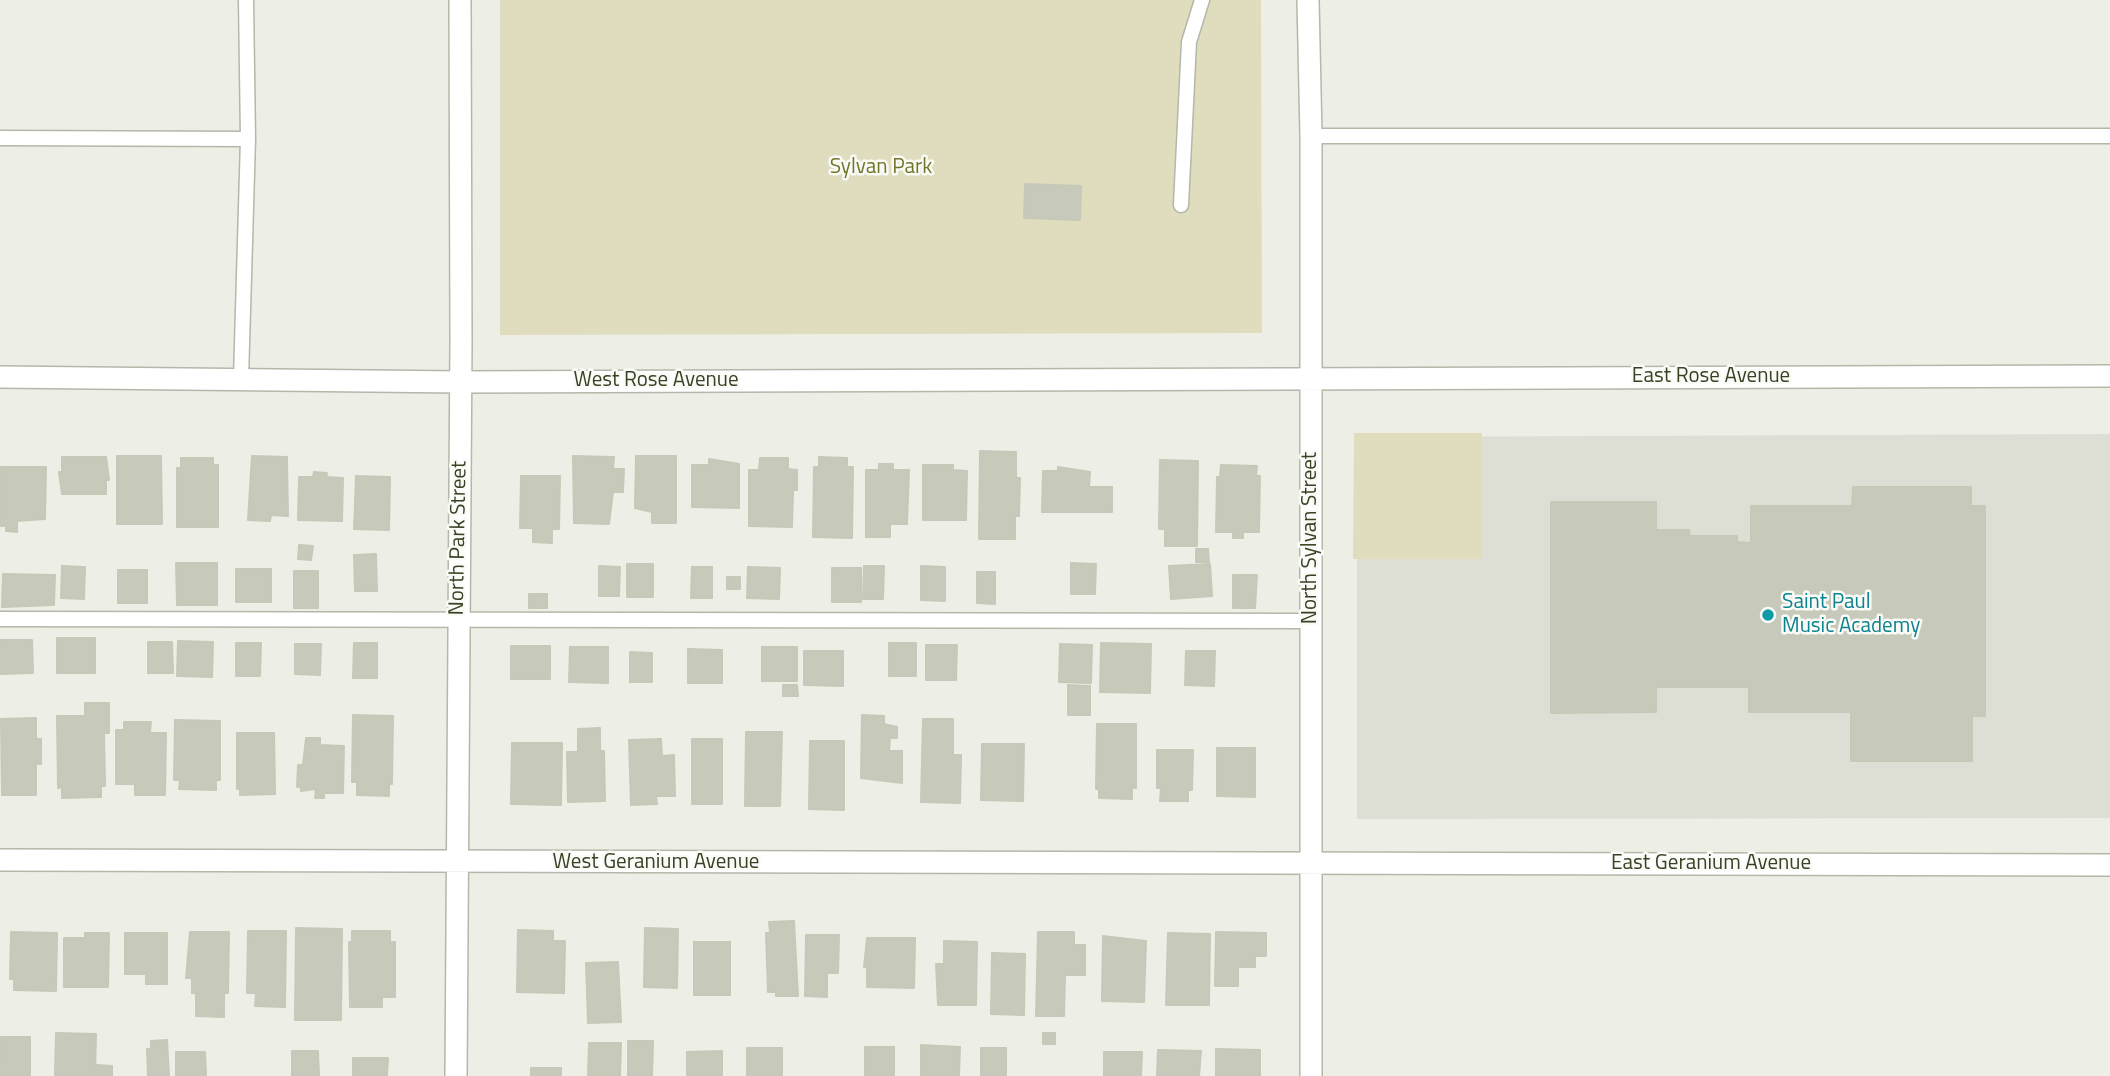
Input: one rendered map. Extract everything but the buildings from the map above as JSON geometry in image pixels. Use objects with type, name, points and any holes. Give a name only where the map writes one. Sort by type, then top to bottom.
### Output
[{"type":"street","name":"North Park Street","points":[[456,1076],[461,382],[460,0]]},
{"type":"street","name":"North Sylvan Street","points":[[1308,0],[1311,135],[1311,1076]]},
{"type":"street","name":"East Rose Avenue","points":[[1311,379],[2110,376]]},
{"type":"street","name":"West Rose Avenue","points":[[0,377],[461,382],[1311,379]]},
{"type":"street","name":"West Geranium Avenue","points":[[0,860],[1311,864]]},
{"type":"street","name":"East Geranium Avenue","points":[[1311,864],[2110,865]]},
{"type":"lane","points":[[241,378],[248,139],[246,0]]},
{"type":"lane","points":[[1181,205],[1189,42],[1202,0]]},
{"type":"lane","points":[[1311,135],[2110,136]]},
{"type":"lane","points":[[0,138],[248,139]]},
{"type":"lane","points":[[0,619],[1311,621]]},
{"type":"shaded area","points":[[2110,434],[2110,818],[1357,819],[1357,437]]},
{"type":"green space","name":"Sylvan Park","points":[[500,0],[1261,0],[1262,333],[500,335]]},
{"type":"green space","points":[[1354,433],[1482,433],[1482,559],[1353,559]]},
{"type":"place","name":"Saint Paul Music Academy","points":[[1768,615]]}]
